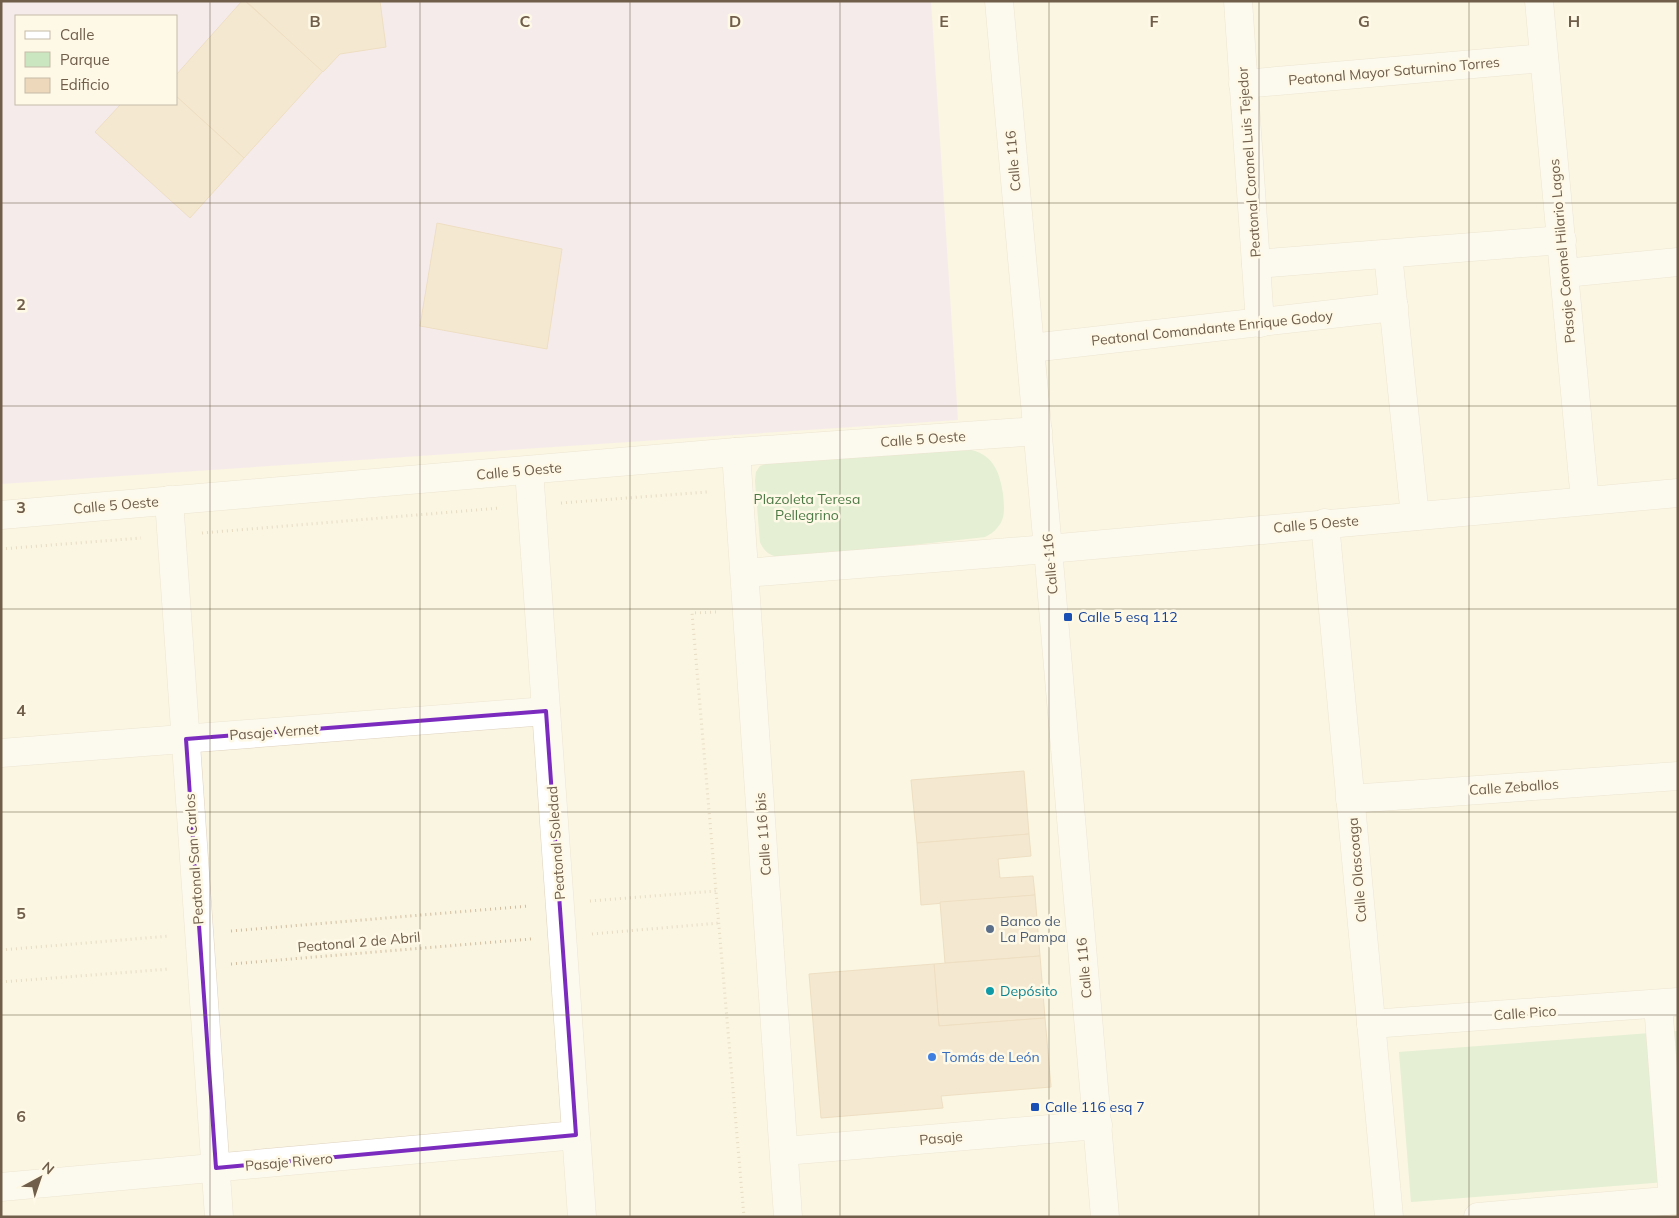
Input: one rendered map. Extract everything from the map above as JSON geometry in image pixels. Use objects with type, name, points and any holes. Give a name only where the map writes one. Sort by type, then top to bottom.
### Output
[{"type":"street","name":"Calle 116","points":[[999,1],[1098,1124],[1104,1217]]},
{"type":"street","name":"Peatonal Coronel Luis Tejedor","points":[[1238,1],[1260,323]]},
{"type":"street","name":"Pasaje Coronel Hilario Lagos","points":[[1540,1],[1586,501]]},
{"type":"street","name":"Peatonal Mayor Saturnino Torres","points":[[1243,84],[1544,58]]},
{"type":"street","points":[[1256,264],[1562,240]]},
{"type":"street","points":[[1388,254],[1415,516]]},
{"type":"street","points":[[1564,273],[1678,262]]},
{"type":"street","name":"Peatonal Comandante Enrique Godoy","points":[[1030,348],[1394,307]]},
{"type":"street","name":"Calle 5 Oeste","points":[[1,515],[736,452],[1038,431]]},
{"type":"street","name":"Calle 116 bis","points":[[736,452],[788,1217]]},
{"type":"street","name":"Peatonal Soledad","points":[[529,470],[582,1217]]},
{"type":"street","name":"Calle 5 Oeste","points":[[745,573],[1048,549],[1678,493]]},
{"type":"street","name":"Peatonal San Carlos","points":[[168,500],[219,1217]]},
{"type":"street","name":"Calle Olascoaga","points":[[1325,523],[1389,1217]]},
{"type":"street","name":"Pasaje Vernet","points":[[1,753],[546,711]]},
{"type":"street","name":"Calle Zeballos","points":[[1350,799],[1678,776]]},
{"type":"street","points":[[1478,1217],[1675,1200],[1668,1003]]},
{"type":"street","name":"Calle Pico","points":[[1372,1024],[1668,1003]]},
{"type":"street","name":"Pasaje","points":[[784,1151],[1098,1124]]},
{"type":"street","name":"Pasaje Rivero","points":[[1,1188],[576,1135]]},
{"type":"path","name":"Peatonal 2 de Abril","points":[[1,950],[716,892]]},
{"type":"path","name":"Peatonal 2 de Abril","points":[[1,982],[719,923]]},
{"type":"highlighted area","points":[[546,711],[576,1135],[216,1168],[186,739]]},
{"type":"shaded area","points":[[1,1],[931,1],[958,420],[1,484]]},
{"type":"green space","name":"Plazoleta Teresa Pellegrino","points":[[971,450],[985,456],[994,466],[1000,479],[1003,494],[1004,512],[1002,520],[994,531],[985,537],[786,559],[770,554],[760,542],[755,481],[756,472],[760,466],[775,460]]},
{"type":"green space","points":[[1678,1031],[1678,1181],[1411,1202],[1399,1052]]},
{"type":"building","points":[[242,1],[245,1],[323,71],[244,158],[178,98],[178,73]]},
{"type":"building","points":[[246,1],[380,1],[386,47],[340,54],[323,72]]},
{"type":"building","points":[[178,98],[244,158],[190,218],[95,132],[120,105],[178,105]]},
{"type":"building","points":[[437,223],[562,249],[547,349],[420,326]]},
{"type":"building","points":[[1024,771],[1029,834],[917,843],[911,780]]},
{"type":"building","points":[[1029,834],[1031,856],[998,859],[1000,878],[1033,876],[1035,895],[921,905],[917,843]]},
{"type":"building","name":"Banco de La Pampa","points":[[1035,895],[1040,956],[945,963],[940,902]]},
{"type":"building","name":"Depósito","points":[[1040,956],[1045,1018],[939,1026],[934,964]]},
{"type":"building","name":"Tomás de León","points":[[934,964],[939,1026],[1045,1018],[1051,1087],[941,1096],[943,1108],[821,1118],[809,974]]},
{"type":"place","name":"Calle 5 esq 112","points":[[1068,617]]},
{"type":"place","name":"Banco de La Pampa","points":[[990,929]]},
{"type":"place","name":"Depósito","points":[[990,991]]},
{"type":"place","name":"Tomás de León","points":[[932,1057]]},
{"type":"place","name":"Calle 116 esq 7","points":[[1035,1107]]}]
